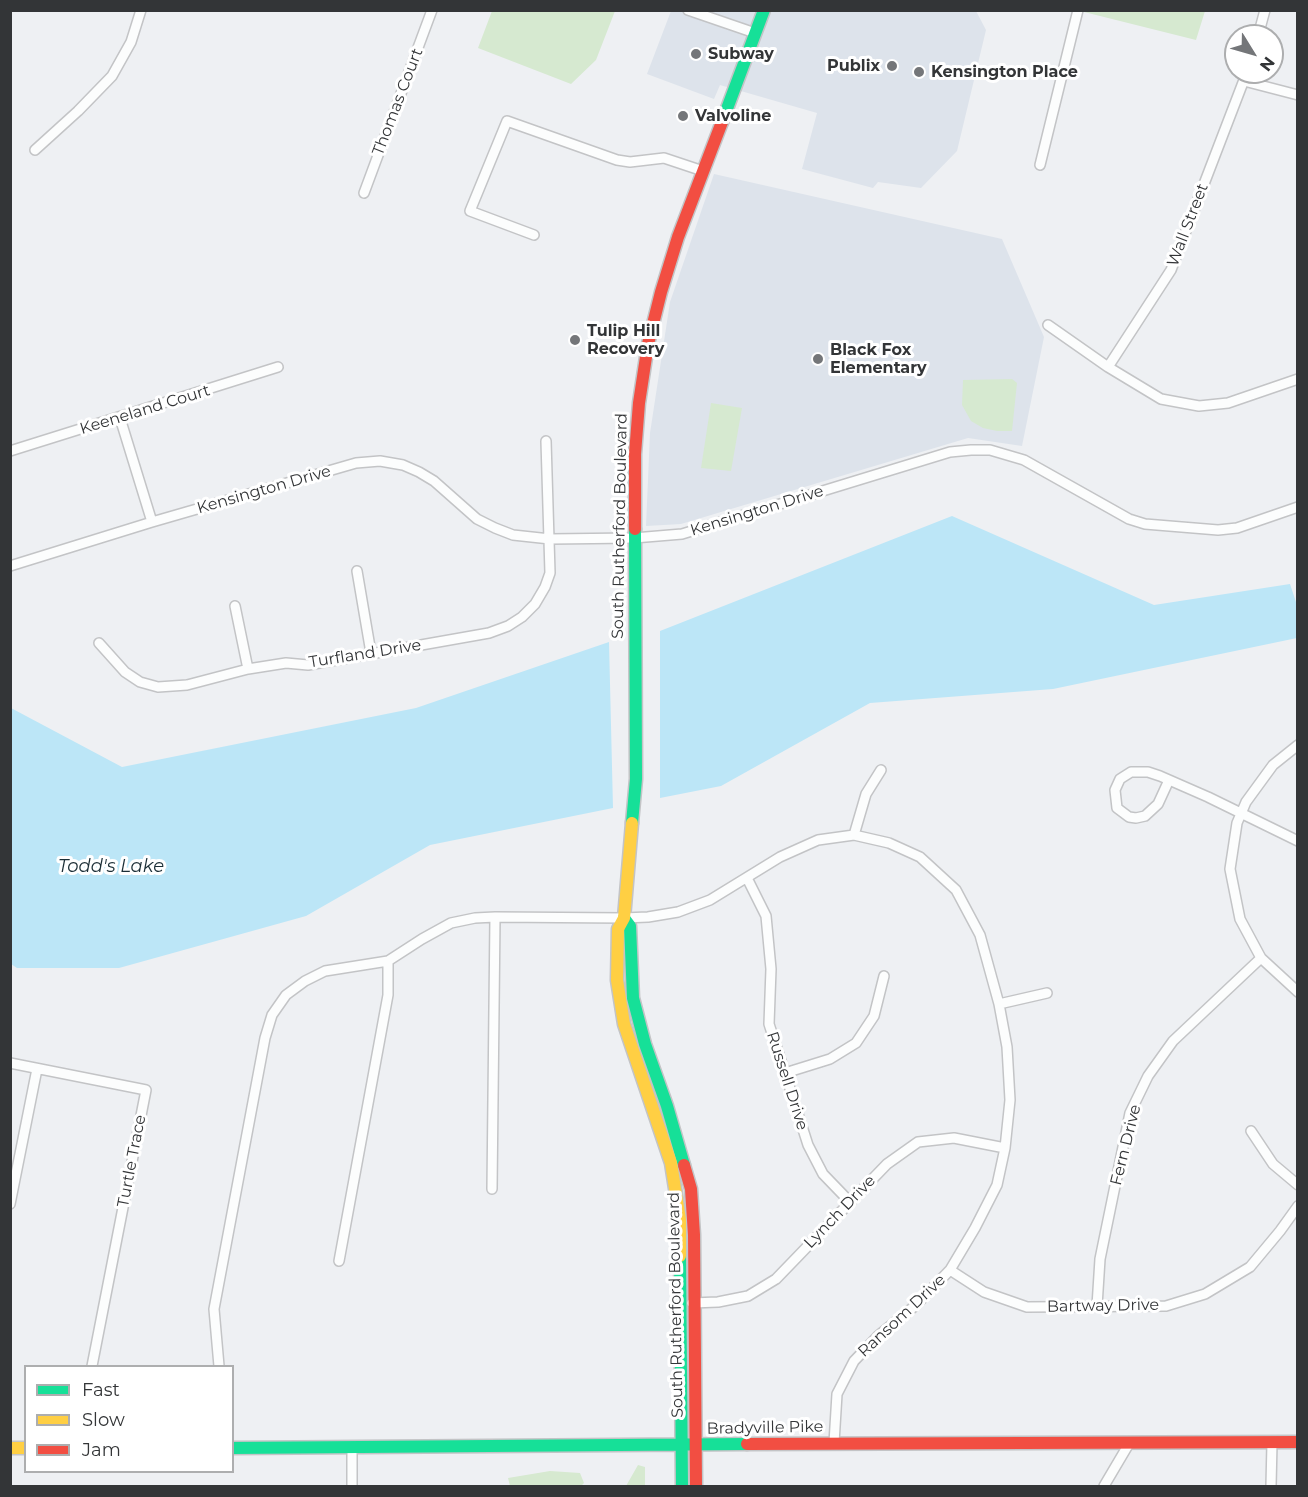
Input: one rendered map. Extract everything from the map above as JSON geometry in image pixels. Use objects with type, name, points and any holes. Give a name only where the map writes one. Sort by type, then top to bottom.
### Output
[{"type":"main road","name":"South Rutherford Boulevard","points":[[682,1486],[680,1220],[671,1163],[624,1024],[617,980],[618,929],[624,918],[636,779],[635,454],[639,403],[648,344],[678,237],[764,10]]},
{"type":"main road","name":"South Rutherford Boulevard","points":[[624,918],[630,926],[633,998],[645,1044],[667,1106],[691,1189],[694,1235],[696,1486]]},
{"type":"main road","name":"Bradyville Pike","points":[[234,1448],[1298,1442]]},
{"type":"street","points":[[35,150],[112,76],[131,42],[141,10]]},
{"type":"street","name":"Thomas Court","points":[[364,193],[432,10]]},
{"type":"street","points":[[688,10],[755,33]]},
{"type":"street","points":[[1040,165],[1078,10]]},
{"type":"street","name":"Wall Street","points":[[1108,367],[1171,270],[1242,84]]},
{"type":"street","points":[[1266,84],[1298,95]]},
{"type":"street","points":[[534,235],[470,211],[507,121],[617,160],[630,162],[664,158],[703,171]]},
{"type":"street","points":[[1048,325],[1108,367],[1161,399],[1199,405],[1228,403],[1298,379]]},
{"type":"street","name":"Keeneland Court","points":[[10,452],[278,367]]},
{"type":"street","points":[[120,418],[153,522]]},
{"type":"street","name":"Turfland Drive","points":[[99,643],[125,672],[140,682],[158,687],[187,685],[248,669],[286,663],[308,665],[489,633],[508,626],[522,617],[535,604],[550,573],[546,441]]},
{"type":"street","name":"Kensington Drive","points":[[10,566],[356,463],[380,461],[403,465],[419,471],[434,481],[477,519],[495,528],[513,535],[550,539],[634,538],[682,534],[950,452],[971,450],[990,450],[1024,460],[1129,519],[1145,524],[1218,530],[1237,528],[1298,507]]},
{"type":"street","points":[[357,571],[371,653]]},
{"type":"street","points":[[235,606],[248,669]]},
{"type":"street","points":[[1298,746],[1281,757],[1263,776],[1241,813],[1236,828],[1230,869],[1240,920],[1261,958],[1298,992]]},
{"type":"street","points":[[854,835],[866,794],[881,770]]},
{"type":"street","points":[[1168,780],[1158,804],[1145,816],[1129,818],[1117,808],[1115,795],[1120,779],[1127,774],[1143,771],[1168,780],[1298,841]]},
{"type":"street","name":"Ransom Drive","points":[[388,961],[451,923],[475,918],[624,918],[678,912],[710,900],[780,857],[818,840],[854,835],[889,843],[920,856],[956,890],[980,935],[999,1004],[1007,1047],[1010,1100],[1005,1148],[997,1185],[950,1270],[916,1305],[878,1336],[854,1361],[837,1394],[834,1443]]},
{"type":"street","name":"Russell Drive","points":[[747,878],[766,916],[771,969],[769,1024],[784,1073],[808,1144],[823,1174],[850,1202]]},
{"type":"street","points":[[492,1189],[495,917]]},
{"type":"street","name":"Fern Drive","points":[[1097,1306],[1100,1259],[1130,1113],[1148,1076],[1173,1041],[1261,958]]},
{"type":"street","points":[[219,1365],[214,1308],[272,1015],[286,995],[305,981],[325,971],[388,961],[388,995],[360,1157],[339,1261]]},
{"type":"street","points":[[784,1073],[830,1059],[856,1044],[874,1016],[884,976]]},
{"type":"street","points":[[999,1004],[1047,993]]},
{"type":"street","name":"Turtle Trace","points":[[10,1063],[146,1090],[92,1365]]},
{"type":"street","points":[[10,1204],[37,1069]]},
{"type":"street","points":[[1251,1131],[1273,1164],[1298,1185]]},
{"type":"street","name":"Lynch Drive","points":[[680,1303],[718,1302],[748,1296],[776,1279],[887,1164],[918,1142],[954,1137],[1005,1148]]},
{"type":"street","name":"Bartway Drive","points":[[950,1270],[984,1292],[1027,1307],[1166,1306],[1205,1294],[1250,1267],[1280,1232],[1298,1206]]},
{"type":"street","points":[[1104,1486],[1130,1443]]},
{"type":"street","points":[[1271,1486],[1272,1443]]},
{"type":"street","points":[[352,1448],[352,1486]]},
{"type":"shaded area","points":[[671,11],[976,11],[986,30],[957,151],[921,188],[878,182],[873,188],[802,169],[817,113],[720,85],[714,99],[647,74]]},
{"type":"shaded area","points":[[714,174],[1002,239],[1044,337],[1022,446],[968,438],[681,524],[646,526],[650,433],[670,302]]},
{"type":"green space","points":[[492,10],[615,11],[596,60],[571,84],[478,48]]},
{"type":"green space","points":[[1085,10],[1205,11],[1196,40],[1084,12]]},
{"type":"green space","points":[[1012,379],[1017,383],[1012,431],[983,428],[971,421],[962,405],[963,380]]},
{"type":"green space","points":[[711,403],[742,408],[731,471],[701,468]]},
{"type":"green space","points":[[638,1465],[645,1467],[645,1486],[626,1486]]},
{"type":"green space","points":[[550,1471],[580,1473],[584,1483],[581,1486],[510,1486],[508,1478]]},
{"type":"water","points":[[952,516],[1154,605],[1290,584],[1297,605],[1297,638],[1053,689],[870,703],[721,786],[660,798],[660,631]]},
{"type":"water","name":"Todd's Lake","points":[[609,642],[613,808],[430,845],[306,916],[119,968],[17,968],[11,964],[11,708],[122,767],[416,708]]},
{"type":"traffic: fast","points":[[722,122],[764,10]]},
{"type":"traffic: fast","points":[[632,823],[636,779],[635,529]]},
{"type":"traffic: fast","points":[[624,918],[630,926],[633,998],[645,1044],[667,1106],[684,1165]]},
{"type":"traffic: fast","points":[[680,1256],[682,1486]]},
{"type":"traffic: fast","points":[[234,1448],[747,1444]]},
{"type":"traffic: slow","points":[[632,823],[624,918],[618,929],[617,980],[624,1024],[671,1163],[680,1220],[680,1256]]},
{"type":"traffic: slow","points":[[10,1448],[24,1448]]},
{"type":"traffic: jam","points":[[635,529],[635,454],[639,403],[648,344],[678,237],[722,122]]},
{"type":"traffic: jam","points":[[684,1165],[691,1189],[694,1235],[696,1486]]},
{"type":"traffic: jam","points":[[747,1444],[1298,1442]]},
{"type":"place","name":"Subway","points":[[696,54]]},
{"type":"place","name":"Publix","points":[[892,66]]},
{"type":"place","name":"Kensington Place","points":[[919,72]]},
{"type":"place","name":"Valvoline","points":[[683,116]]},
{"type":"place","name":"Tulip Hill Recovery","points":[[575,340]]},
{"type":"place","name":"Black Fox Elementary","points":[[818,359]]}]
